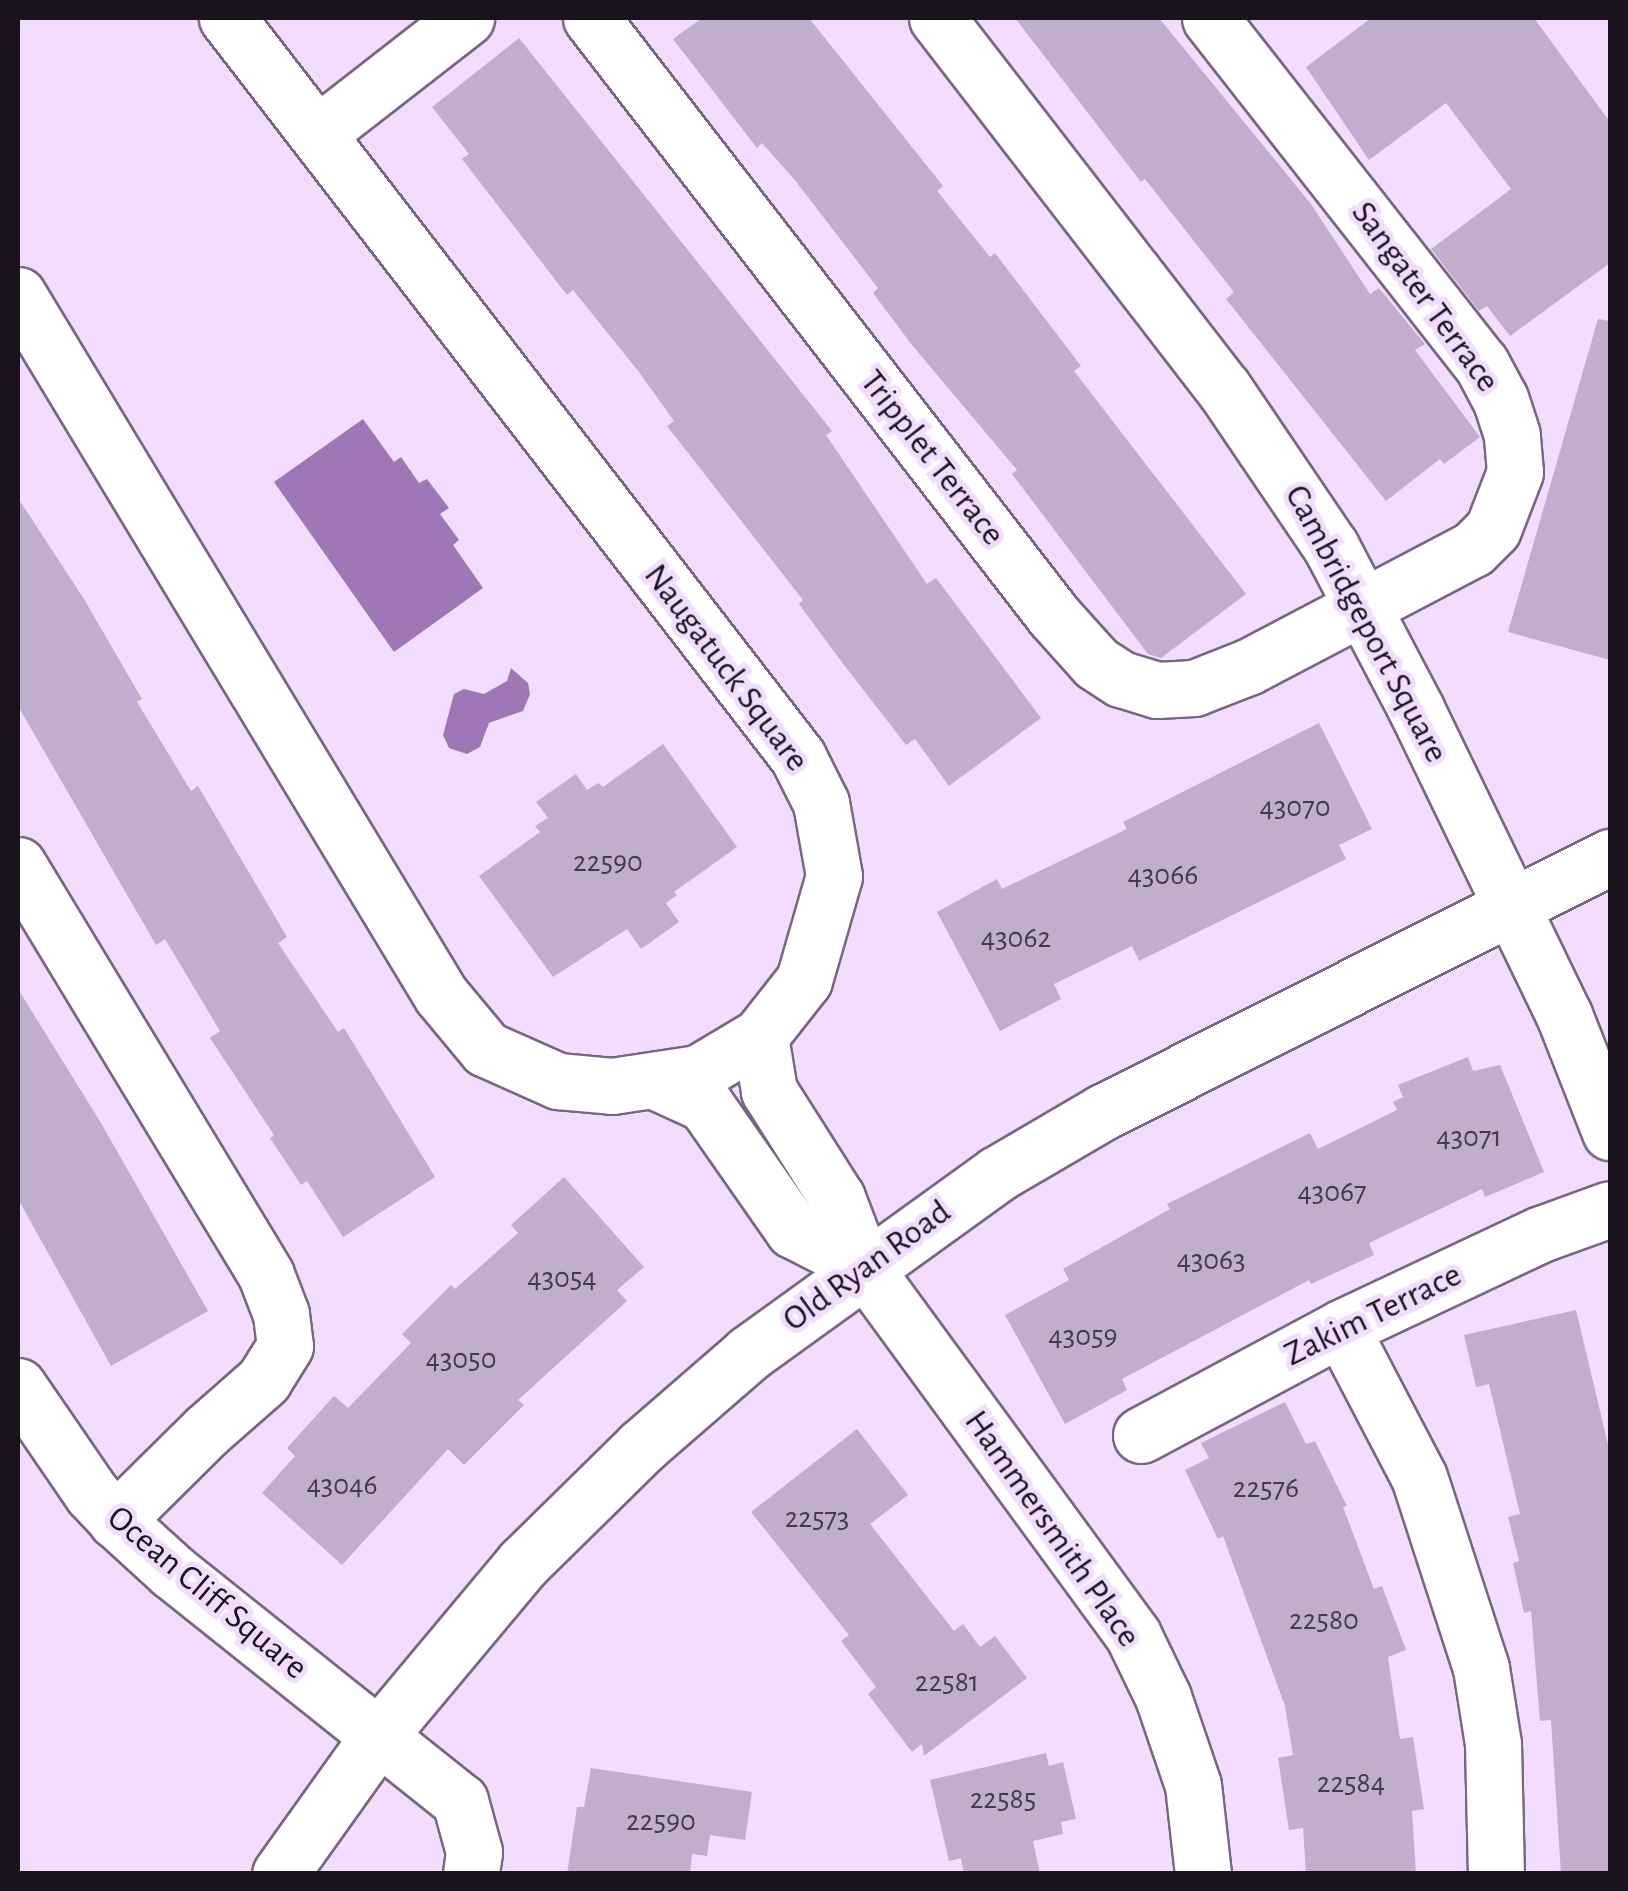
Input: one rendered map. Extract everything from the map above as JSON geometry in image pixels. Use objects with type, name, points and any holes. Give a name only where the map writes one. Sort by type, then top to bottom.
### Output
[{"type":"street","name":"Naugatuck Square","points":[[22,315],[440,995],[486,1049],[558,1081],[612,1086],[698,1073],[760,1036],[804,980],[834,876],[821,803],[798,757],[228,18]]},
{"type":"street","points":[[317,134],[466,18]]},
{"type":"street","name":"Tripplet Terrace","points":[[591,18],[1053,615],[1096,663],[1122,679],[1158,690],[1194,688],[1248,667],[1365,608]]},
{"type":"street","name":"Cambridgeport Square","points":[[937,18],[1244,416],[1308,509],[1365,608],[1512,907],[1564,1015],[1610,1132]]},
{"type":"street","name":"Sangater Terrace","points":[[1210,18],[1481,364],[1500,399],[1512,435],[1515,472],[1493,529],[1473,549],[1365,608]]},
{"type":"street","name":"Old Ryan Road","points":[[280,1874],[380,1734],[522,1564],[641,1447],[749,1353],[863,1266],[996,1174],[1103,1112],[1610,857]]},
{"type":"street","points":[[18,864],[266,1275],[281,1314],[284,1346],[264,1380],[116,1520]]},
{"type":"street","name":"Hammersmith Place","points":[[760,1036],[769,1092],[837,1198],[863,1266],[1132,1635],[1163,1697],[1193,1785],[1204,1874]]},
{"type":"street","name":"Hammersmith Place","points":[[657,1082],[705,1104],[793,1230],[863,1266]]},
{"type":"street","name":"Zakim Terrace","points":[[1141,1435],[1341,1328],[1541,1234],[1610,1209]]},
{"type":"street","points":[[1341,1328],[1420,1477],[1476,1649],[1493,1744],[1496,1874]]},
{"type":"street","name":"Ocean Cliff Square","points":[[18,1386],[92,1494],[116,1520],[173,1572],[380,1734],[460,1802],[474,1852],[471,1874]]},
{"type":"shaded area","points":[[363,419],[394,462],[401,457],[419,483],[427,479],[449,508],[440,514],[459,540],[453,545],[483,588],[394,652],[274,482]]},
{"type":"shaded area","points":[[511,668],[528,683],[530,694],[523,711],[489,723],[480,747],[467,754],[449,748],[443,735],[454,694],[464,689],[484,694],[507,681]]},
{"type":"building","points":[[702,18],[809,18],[943,186],[937,191],[990,257],[995,253],[1081,366],[1074,371],[1246,594],[1161,658],[1148,654],[1012,474],[1017,470],[912,345],[873,293],[878,288],[794,179],[762,143],[757,148],[673,39]]},
{"type":"building","points":[[1015,18],[1159,18],[1311,204],[1370,294],[1379,288],[1425,344],[1415,350],[1480,437],[1444,464],[1440,459],[1386,501],[1226,299],[1234,292],[1145,179],[1141,182]]},
{"type":"building","points":[[1371,18],[1534,18],[1610,122],[1610,263],[1510,336],[1487,306],[1479,311],[1431,249],[1511,189],[1446,103],[1369,160],[1306,67]]},
{"type":"building","points":[[519,38],[832,431],[826,435],[927,584],[936,578],[1041,718],[949,786],[915,739],[906,745],[838,657],[799,604],[803,600],[667,426],[674,421],[639,372],[573,290],[567,295],[462,159],[469,154],[432,107]]},
{"type":"building","points":[[1598,319],[1610,321],[1610,660],[1508,632]]},
{"type":"building","points":[[18,498],[84,599],[142,699],[137,702],[191,791],[198,786],[287,937],[278,943],[338,1032],[344,1028],[435,1177],[343,1237],[307,1181],[301,1185],[270,1138],[274,1135],[210,1038],[220,1031],[165,939],[156,945],[18,706]]},
{"type":"building","points":[[1319,723],[1372,829],[1339,845],[1346,859],[1139,961],[1132,946],[1054,984],[1061,999],[1000,1031],[937,912],[997,879],[1002,889],[1127,829],[1123,822]]},
{"type":"building","points":[[663,744],[737,847],[674,892],[677,895],[666,903],[679,922],[641,949],[627,929],[553,977],[479,876],[540,832],[535,826],[548,818],[536,802],[576,774],[587,790],[598,783],[603,787]]},
{"type":"building","points":[[18,989],[101,1123],[208,1311],[111,1366],[18,1199]]},
{"type":"building","points":[[1468,1057],[1473,1071],[1500,1065],[1544,1172],[1485,1197],[1482,1189],[1369,1243],[1374,1255],[1311,1284],[1309,1280],[1122,1379],[1127,1390],[1065,1424],[1005,1315],[1069,1280],[1063,1269],[1170,1209],[1167,1204],[1310,1133],[1318,1149],[1397,1110],[1393,1102],[1403,1097],[1398,1085]]},
{"type":"building","points":[[564,1177],[644,1267],[617,1290],[627,1301],[518,1400],[524,1405],[464,1465],[448,1449],[342,1565],[262,1493],[295,1456],[287,1448],[334,1396],[348,1408],[411,1343],[402,1334],[451,1285],[455,1289],[518,1233],[511,1225]]},
{"type":"building","points":[[1576,1310],[1610,1453],[1610,1874],[1561,1874],[1551,1720],[1540,1721],[1531,1611],[1524,1613],[1513,1563],[1519,1561],[1508,1517],[1520,1514],[1489,1384],[1476,1387],[1464,1335]]},
{"type":"building","points":[[1285,1402],[1306,1444],[1315,1441],[1347,1506],[1343,1507],[1374,1589],[1382,1586],[1406,1650],[1388,1657],[1400,1739],[1413,1737],[1424,1809],[1412,1811],[1416,1874],[1306,1874],[1303,1828],[1289,1830],[1278,1758],[1293,1755],[1285,1706],[1223,1536],[1218,1539],[1185,1470],[1209,1458],[1201,1443]]},
{"type":"building","points":[[857,1429],[908,1495],[870,1524],[954,1631],[963,1624],[980,1647],[995,1636],[1027,1678],[924,1756],[922,1744],[912,1752],[868,1694],[876,1687],[841,1641],[849,1635],[751,1512]]},
{"type":"building","points":[[1046,1753],[1049,1766],[1063,1762],[1076,1819],[1061,1822],[1063,1834],[1033,1841],[1040,1874],[964,1874],[961,1858],[949,1861],[930,1780]]},
{"type":"building","points":[[591,1768],[752,1792],[745,1840],[710,1835],[707,1856],[692,1854],[690,1874],[567,1874],[577,1807],[584,1807]]}]
